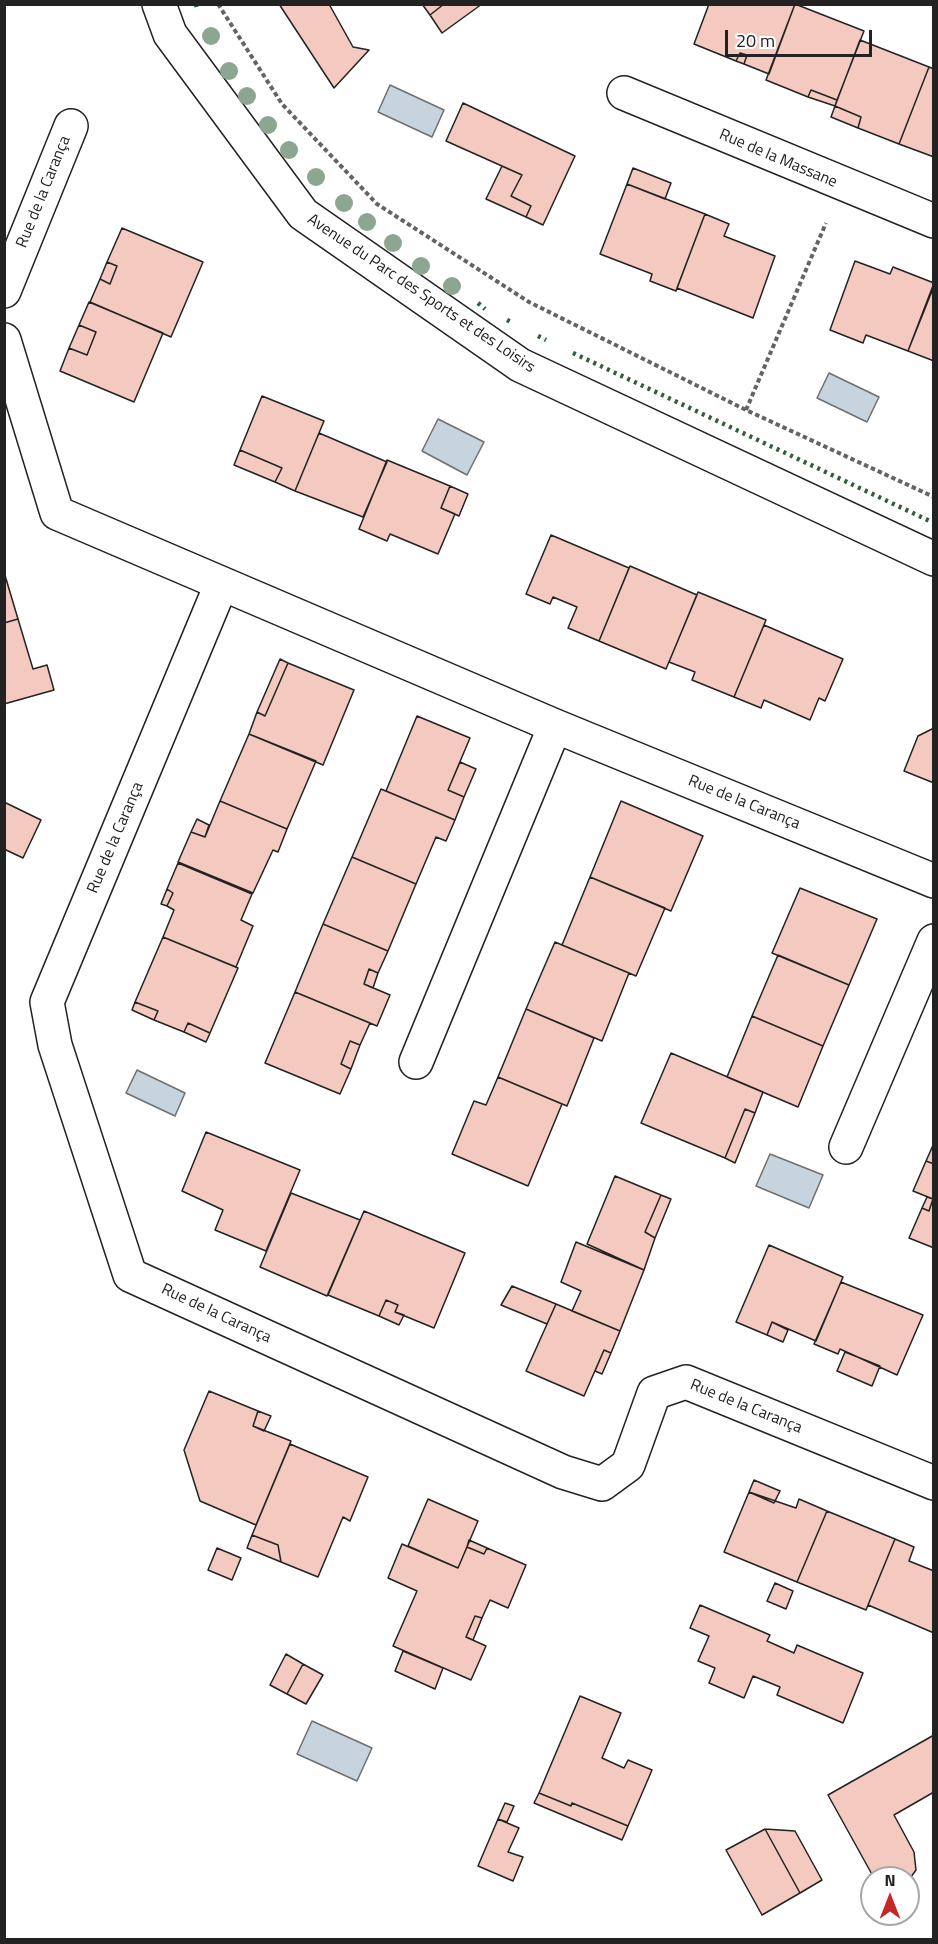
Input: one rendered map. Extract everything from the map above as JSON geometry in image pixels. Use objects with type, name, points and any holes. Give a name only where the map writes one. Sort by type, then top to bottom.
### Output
[{"type":"street","name":"Avenue du Parc des Sports et des Loisirs","points":[[159,4],[170,34],[303,214],[520,365],[933,559]]},
{"type":"street","name":"Rue de la Massane","points":[[624,93],[842,186],[933,221]]},
{"type":"street","name":"Rue de la Carança","points":[[4,291],[70,126]]},
{"type":"street","name":"Rue de la Carança","points":[[4,340],[57,513],[555,726],[933,880]]},
{"type":"street","name":"Rue de la Carança","points":[[222,585],[47,1002],[55,1045],[130,1275],[563,1472],[602,1484],[628,1465],[654,1393],[686,1382],[933,1483]]},
{"type":"street","points":[[416,1062],[555,726]]},
{"type":"street","points":[[846,1147],[933,940]]},
{"type":"path","points":[[218,4],[282,104],[377,204],[529,302],[746,410],[933,497]]},
{"type":"path","points":[[746,410],[842,186]]},
{"type":"shaded area","points":[[390,85],[444,110],[432,137],[378,112]]},
{"type":"shaded area","points":[[829,373],[879,397],[867,422],[817,398]]},
{"type":"shaded area","points":[[438,419],[484,442],[467,475],[422,451]]},
{"type":"shaded area","points":[[137,1070],[185,1093],[175,1116],[126,1093]]},
{"type":"shaded area","points":[[770,1154],[823,1175],[809,1208],[756,1186]]},
{"type":"shaded area","points":[[312,1721],[372,1748],[357,1781],[297,1754]]},
{"type":"building","points":[[279,4],[329,4],[353,47],[369,50],[334,88]]},
{"type":"building","points":[[422,4],[444,4],[430,15]]},
{"type":"building","points":[[444,4],[482,4],[442,33],[430,15]]},
{"type":"building","points":[[709,4],[795,4],[769,74],[744,64],[747,55],[740,53],[736,61],[694,44]]},
{"type":"building","points":[[795,4],[864,31],[837,100],[811,90],[808,97],[766,80]]},
{"type":"building","points":[[860,40],[929,67],[899,144],[858,128],[861,117],[835,106]]},
{"type":"building","points":[[740,53],[747,55],[744,64],[736,61]]},
{"type":"building","points":[[929,67],[934,69],[934,157],[899,144]]},
{"type":"building","points":[[811,90],[837,100],[835,106],[808,97]]},
{"type":"building","points":[[463,103],[575,156],[543,225],[526,217],[531,206],[511,196],[522,175],[446,141]]},
{"type":"building","points":[[835,106],[861,117],[858,128],[831,117]]},
{"type":"building","points":[[502,166],[522,175],[511,196],[531,206],[526,217],[486,199]]},
{"type":"building","points":[[633,168],[671,183],[665,199],[627,184]]},
{"type":"building","points":[[627,184],[705,214],[676,291],[650,281],[652,274],[600,254]]},
{"type":"building","points":[[705,214],[729,224],[724,236],[775,256],[753,318],[677,288]]},
{"type":"building","points":[[122,228],[203,262],[171,337],[90,302],[100,279],[110,284],[117,266],[107,262]]},
{"type":"building","points":[[855,261],[890,274],[893,267],[934,283],[908,351],[866,335],[863,343],[830,330]]},
{"type":"building","points":[[107,262],[117,266],[110,284],[100,279]]},
{"type":"building","points":[[934,286],[934,361],[908,351]]},
{"type":"building","points":[[89,302],[163,333],[134,402],[60,371],[69,348],[87,355],[96,332],[79,325]]},
{"type":"building","points":[[79,325],[96,332],[87,355],[69,348]]},
{"type":"building","points":[[262,396],[324,421],[295,491],[275,482],[282,468],[240,450]]},
{"type":"building","points":[[319,433],[387,462],[363,517],[295,491]]},
{"type":"building","points":[[240,450],[282,468],[275,482],[234,465]]},
{"type":"building","points":[[387,460],[450,486],[441,508],[455,514],[438,554],[390,534],[387,541],[359,529]]},
{"type":"building","points":[[450,486],[468,494],[459,516],[441,508]]},
{"type":"building","points":[[551,535],[629,568],[599,641],[568,628],[577,607],[553,597],[550,604],[526,594]]},
{"type":"building","points":[[630,566],[697,595],[666,669],[599,641]]},
{"type":"building","points":[[4,572],[18,619],[4,623]]},
{"type":"building","points":[[698,592],[766,620],[734,697],[692,680],[695,672],[669,662]]},
{"type":"building","points":[[18,619],[33,669],[47,665],[54,690],[4,704],[4,623]]},
{"type":"building","points":[[764,625],[843,659],[825,701],[819,698],[810,720],[764,700],[761,708],[734,697]]},
{"type":"building","points":[[280,659],[288,663],[265,716],[257,712]]},
{"type":"building","points":[[288,663],[354,690],[323,765],[249,734],[257,712],[265,716]]},
{"type":"building","points":[[417,716],[470,738],[448,790],[464,797],[455,820],[386,791]]},
{"type":"building","points":[[934,728],[934,783],[904,771],[918,736]]},
{"type":"building","points":[[249,734],[316,761],[287,829],[220,801]]},
{"type":"building","points":[[460,762],[476,769],[464,797],[448,790]]},
{"type":"building","points":[[381,789],[455,820],[446,841],[436,837],[416,884],[352,857]]},
{"type":"building","points":[[220,801],[287,829],[278,852],[273,850],[253,893],[178,862],[191,832],[205,837]]},
{"type":"building","points":[[621,801],[703,836],[671,911],[590,877]]},
{"type":"building","points":[[4,802],[41,820],[23,858],[4,849]]},
{"type":"building","points":[[197,819],[209,825],[205,837],[191,832]]},
{"type":"building","points":[[352,857],[416,884],[388,951],[323,924]]},
{"type":"building","points":[[178,863],[252,894],[241,920],[253,926],[236,967],[163,937],[174,910],[167,906],[173,893],[167,889]]},
{"type":"building","points":[[590,877],[665,908],[636,976],[562,945]]},
{"type":"building","points":[[800,888],[877,919],[849,985],[772,953]]},
{"type":"building","points":[[167,889],[173,893],[167,906],[161,904]]},
{"type":"building","points":[[323,924],[388,951],[378,973],[369,969],[364,984],[390,995],[377,1026],[295,992]]},
{"type":"building","points":[[163,937],[238,968],[210,1033],[188,1023],[184,1032],[154,1020],[158,1011],[135,1002]]},
{"type":"building","points":[[555,942],[629,973],[602,1041],[526,1009]]},
{"type":"building","points":[[778,955],[849,985],[823,1046],[752,1016]]},
{"type":"building","points":[[369,969],[378,973],[373,988],[364,984]]},
{"type":"building","points":[[295,992],[370,1023],[360,1045],[350,1041],[341,1064],[351,1069],[340,1094],[265,1063]]},
{"type":"building","points":[[135,1002],[158,1011],[154,1020],[132,1010]]},
{"type":"building","points":[[526,1009],[594,1038],[567,1106],[498,1077]]},
{"type":"building","points":[[752,1016],[823,1046],[798,1107],[727,1077]]},
{"type":"building","points":[[188,1023],[210,1033],[206,1042],[184,1032]]},
{"type":"building","points":[[350,1041],[360,1045],[351,1069],[341,1064]]},
{"type":"building","points":[[671,1053],[763,1092],[755,1113],[745,1109],[725,1158],[641,1123]]},
{"type":"building","points":[[498,1077],[562,1104],[528,1186],[452,1154],[474,1101],[486,1105]]},
{"type":"building","points":[[745,1109],[755,1113],[735,1163],[725,1158]]},
{"type":"building","points":[[206,1132],[300,1170],[266,1251],[215,1230],[223,1210],[182,1191]]},
{"type":"building","points":[[934,1143],[934,1164],[926,1161]]},
{"type":"building","points":[[926,1161],[934,1164],[934,1248],[909,1238],[922,1208],[929,1211],[933,1199],[913,1191]]},
{"type":"building","points":[[615,1176],[661,1195],[645,1232],[655,1238],[644,1270],[587,1244]]},
{"type":"building","points":[[291,1193],[360,1220],[327,1296],[260,1267]]},
{"type":"building","points":[[661,1195],[671,1199],[655,1238],[645,1232]]},
{"type":"building","points":[[927,1197],[933,1199],[929,1211],[922,1208]]},
{"type":"building","points":[[364,1211],[465,1253],[434,1328],[395,1312],[398,1305],[386,1300],[379,1316],[328,1295]]},
{"type":"building","points":[[576,1242],[644,1270],[620,1331],[572,1311],[581,1291],[561,1282]]},
{"type":"building","points":[[769,1245],[843,1277],[816,1341],[772,1322],[767,1335],[736,1322]]},
{"type":"building","points":[[841,1282],[923,1315],[897,1375],[840,1349],[838,1354],[814,1344]]},
{"type":"building","points":[[512,1286],[556,1304],[547,1324],[501,1305]]},
{"type":"building","points":[[386,1300],[398,1305],[395,1312],[404,1315],[399,1325],[379,1316]]},
{"type":"building","points":[[556,1304],[620,1331],[611,1353],[604,1350],[584,1396],[526,1371]]},
{"type":"building","points":[[772,1322],[788,1330],[783,1342],[767,1335]]},
{"type":"building","points":[[604,1350],[611,1353],[602,1374],[595,1371]]},
{"type":"building","points":[[845,1352],[880,1366],[872,1386],[837,1371]]},
{"type":"building","points":[[209,1391],[258,1411],[253,1426],[291,1441],[256,1525],[200,1501],[184,1450]]},
{"type":"building","points":[[258,1411],[271,1416],[264,1431],[253,1426]]},
{"type":"building","points":[[290,1444],[368,1477],[350,1521],[343,1517],[318,1577],[281,1562],[278,1545],[252,1535]]},
{"type":"building","points":[[754,1480],[780,1491],[774,1503],[749,1492]]},
{"type":"building","points":[[749,1492],[796,1508],[799,1499],[827,1511],[797,1582],[724,1552]]},
{"type":"building","points":[[428,1499],[478,1521],[458,1568],[408,1546]]},
{"type":"building","points":[[827,1511],[895,1539],[866,1610],[797,1582]]},
{"type":"building","points":[[252,1535],[278,1545],[281,1562],[247,1548]]},
{"type":"building","points":[[895,1539],[914,1547],[909,1561],[934,1571],[934,1633],[868,1605]]},
{"type":"building","points":[[469,1540],[487,1548],[484,1554],[467,1547]]},
{"type":"building","points":[[402,1544],[458,1568],[467,1547],[484,1554],[487,1548],[526,1565],[508,1608],[490,1600],[482,1618],[475,1616],[466,1637],[486,1646],[471,1680],[393,1646],[417,1591],[388,1578]]},
{"type":"building","points":[[217,1548],[241,1558],[232,1580],[208,1570]]},
{"type":"building","points":[[775,1583],[793,1591],[786,1609],[767,1601]]},
{"type":"building","points":[[700,1605],[770,1635],[767,1641],[794,1653],[797,1645],[863,1673],[843,1723],[777,1695],[780,1687],[753,1676],[744,1698],[709,1683],[715,1668],[698,1661],[709,1636],[690,1628]]},
{"type":"building","points":[[475,1616],[482,1618],[473,1640],[466,1637]]},
{"type":"building","points":[[403,1651],[443,1668],[435,1689],[395,1671]]},
{"type":"building","points":[[286,1654],[303,1664],[287,1694],[270,1685]]},
{"type":"building","points":[[303,1664],[323,1675],[306,1704],[287,1694]]},
{"type":"building","points":[[580,1696],[621,1713],[602,1758],[624,1768],[628,1760],[652,1770],[628,1826],[572,1803],[571,1806],[539,1793]]},
{"type":"building","points":[[934,1735],[934,1792],[894,1815],[914,1852],[916,1866],[867,1866],[828,1795]]},
{"type":"building","points":[[539,1793],[571,1806],[572,1803],[628,1826],[622,1840],[534,1803]]},
{"type":"building","points":[[505,1803],[514,1806],[507,1822],[498,1819]]},
{"type":"building","points":[[498,1819],[519,1828],[508,1852],[523,1857],[513,1881],[478,1866]]},
{"type":"building","points":[[765,1829],[795,1831],[822,1880],[800,1893]]},
{"type":"building","points":[[765,1829],[800,1893],[762,1915],[726,1850]]},
{"type":"hedge","points":[[196,4],[197,9]]},
{"type":"hedge","points":[[209,32],[214,41]]},
{"type":"hedge","points":[[226,66],[233,76]]},
{"type":"hedge","points":[[246,92],[249,99]]},
{"type":"hedge","points":[[266,121],[270,128]]},
{"type":"hedge","points":[[286,146],[291,153]]},
{"type":"hedge","points":[[313,173],[318,180]]},
{"type":"hedge","points":[[341,200],[345,205]]},
{"type":"hedge","points":[[364,221],[370,225]]},
{"type":"hedge","points":[[390,241],[396,245]]},
{"type":"hedge","points":[[419,265],[424,268]]},
{"type":"hedge","points":[[449,283],[455,288]]},
{"type":"hedge","points":[[478,303],[485,309]]},
{"type":"hedge","points":[[507,320],[513,323]]},
{"type":"hedge","points":[[538,336],[546,340]]},
{"type":"hedge","points":[[573,353],[934,523]]}]
